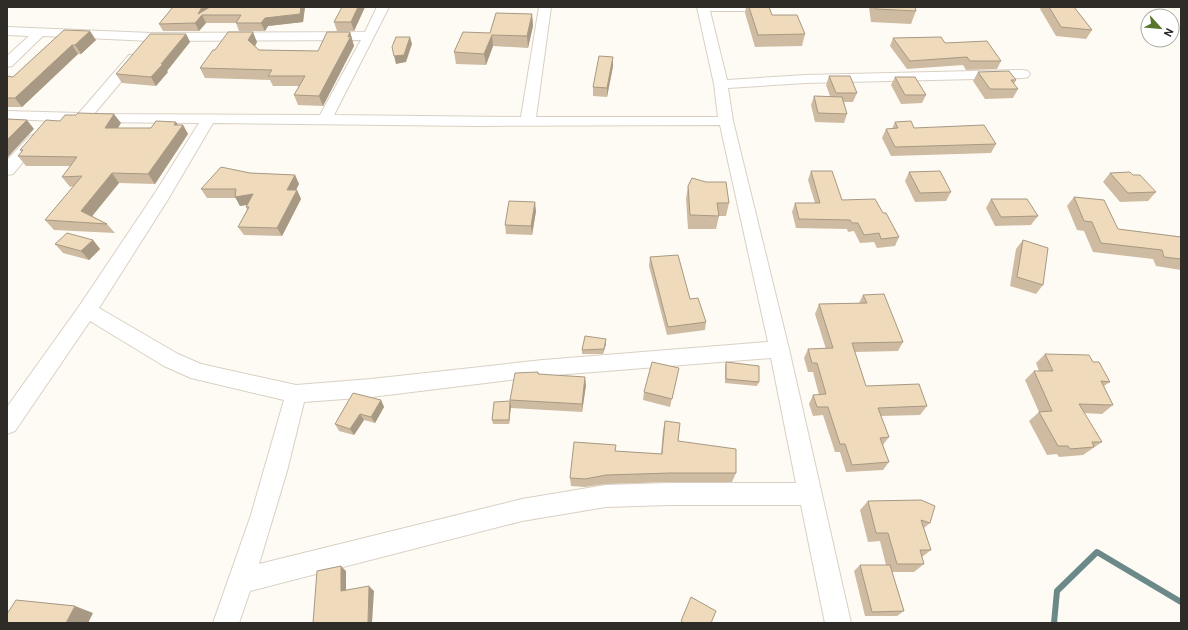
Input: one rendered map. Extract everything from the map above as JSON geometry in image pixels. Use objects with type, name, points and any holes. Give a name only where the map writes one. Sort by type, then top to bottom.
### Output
[{"type":"street","points":[[326,119],[370,36],[383,7]]},
{"type":"street","points":[[528,122],[544,7]]},
{"type":"street","points":[[753,7],[704,7],[721,84],[726,121],[779,349],[838,623]]},
{"type":"street","points":[[83,118],[160,25]]},
{"type":"street","points":[[7,31],[150,37],[370,36]]},
{"type":"street","points":[[7,63],[40,32]]},
{"type":"street","points":[[721,84],[805,79],[1023,74]]},
{"type":"street","points":[[7,115],[83,118],[528,122],[726,121]]},
{"type":"street","points":[[7,170],[56,116]]},
{"type":"street","points":[[7,424],[86,310],[161,197],[209,118]]},
{"type":"street","points":[[86,310],[170,360],[198,372],[296,394],[370,388],[543,368],[779,349]]},
{"type":"street","points":[[226,623],[263,515],[296,394]]},
{"type":"street","points":[[240,581],[522,510],[606,496],[669,494],[810,494]]},
{"type":"building","points":[[173,7],[202,7],[198,14],[210,7],[301,7],[300,14],[265,18],[261,23],[236,23],[241,15],[202,15],[195,23],[159,24]]},
{"type":"building","points":[[342,7],[358,7],[351,22],[334,22]]},
{"type":"building","points":[[749,7],[769,7],[772,15],[797,15],[805,34],[758,35]]},
{"type":"building","points":[[876,7],[915,7],[916,11],[876,9]]},
{"type":"building","points":[[1049,7],[1074,7],[1092,30],[1061,27]]},
{"type":"building","points":[[496,13],[532,14],[527,36],[492,35],[484,54],[454,52],[463,32],[490,33]]},
{"type":"building","points":[[64,30],[90,31],[75,45],[72,45],[15,98],[7,98],[7,76],[13,77]]},
{"type":"building","points":[[228,32],[253,32],[248,40],[259,50],[318,51],[327,32],[350,32],[348,37],[351,36],[319,96],[294,95],[305,76],[268,76],[272,70],[200,68]]},
{"type":"building","points":[[150,34],[186,34],[151,77],[116,74]]},
{"type":"building","points":[[396,37],[410,37],[404,55],[394,56],[392,47]]},
{"type":"building","points":[[941,37],[945,43],[987,41],[1001,61],[970,61],[967,57],[910,61],[893,38]]},
{"type":"building","points":[[599,56],[613,57],[607,88],[593,87]]},
{"type":"building","points":[[1009,71],[1016,80],[1011,80],[1018,89],[990,89],[978,72]]},
{"type":"building","points":[[829,76],[850,76],[857,93],[836,93]]},
{"type":"building","points":[[895,77],[915,77],[926,95],[905,95]]},
{"type":"building","points":[[814,96],[842,97],[847,114],[818,113]]},
{"type":"building","points":[[78,113],[114,114],[105,128],[151,128],[156,121],[176,122],[174,125],[183,125],[148,174],[112,173],[81,211],[107,224],[45,220],[82,176],[62,177],[77,157],[18,156],[23,150],[20,150],[46,120],[60,121],[65,115],[76,115]]},
{"type":"building","points":[[7,119],[27,120],[7,140]]},
{"type":"building","points":[[911,121],[914,128],[984,125],[996,144],[895,147],[886,129],[898,128],[895,122]]},
{"type":"building","points":[[221,167],[250,173],[295,175],[287,190],[297,190],[277,228],[238,227],[249,207],[246,207],[253,194],[235,197],[236,189],[201,189]]},
{"type":"building","points":[[811,171],[832,171],[842,200],[875,199],[883,213],[886,213],[899,237],[881,239],[879,233],[864,235],[858,223],[852,223],[850,220],[799,219],[795,203],[820,203]]},
{"type":"building","points":[[940,171],[951,192],[920,193],[909,172]]},
{"type":"building","points":[[1130,172],[1133,175],[1140,175],[1156,192],[1128,193],[1110,173]]},
{"type":"building","points":[[692,178],[706,182],[726,182],[729,203],[717,203],[719,216],[690,215],[688,186]]},
{"type":"building","points":[[1074,197],[1104,200],[1118,229],[1181,237],[1181,259],[1164,257],[1162,250],[1101,243],[1092,222],[1084,221]]},
{"type":"building","points":[[991,199],[1027,199],[1038,216],[1001,217]]},
{"type":"building","points":[[509,201],[535,202],[531,226],[505,225]]},
{"type":"building","points":[[67,233],[93,240],[81,251],[55,244]]},
{"type":"building","points":[[1023,240],[1048,248],[1043,285],[1017,277]]},
{"type":"building","points":[[678,255],[690,299],[698,298],[706,322],[668,327],[650,257]]},
{"type":"building","points":[[884,294],[903,342],[852,343],[866,386],[919,384],[927,406],[878,408],[889,437],[880,438],[889,462],[852,465],[845,444],[840,444],[828,407],[817,407],[813,395],[826,394],[817,363],[812,363],[808,349],[833,348],[819,304],[867,303],[863,295]]},
{"type":"building","points":[[585,336],[606,339],[604,349],[582,350]]},
{"type":"building","points":[[1045,354],[1089,355],[1093,362],[1099,362],[1110,382],[1101,381],[1113,405],[1079,404],[1102,442],[1092,442],[1094,447],[1070,449],[1068,446],[1058,446],[1039,412],[1052,411],[1034,371],[1053,371]]},
{"type":"building","points":[[652,362],[679,368],[672,399],[644,392]]},
{"type":"building","points":[[726,362],[759,366],[759,382],[726,379]]},
{"type":"building","points":[[538,372],[538,374],[585,377],[582,404],[510,400],[515,373]]},
{"type":"building","points":[[353,393],[381,400],[371,417],[360,414],[350,429],[335,424]]},
{"type":"building","points":[[510,401],[509,420],[492,420],[494,402]]},
{"type":"building","points":[[665,421],[680,423],[678,441],[736,449],[736,473],[671,473],[606,475],[585,479],[570,478],[574,442],[616,445],[615,451],[662,454]]},
{"type":"building","points":[[921,500],[935,506],[930,523],[921,520],[931,550],[920,550],[924,564],[897,564],[888,533],[876,533],[868,501]]},
{"type":"building","points":[[860,565],[890,565],[904,611],[872,612]]},
{"type":"building","points":[[341,566],[341,591],[369,586],[368,623],[313,623],[317,571]]},
{"type":"building","points":[[691,597],[716,611],[711,623],[684,623],[681,621]]},
{"type":"building","points":[[16,600],[75,606],[66,623],[7,623],[7,614]]},
{"type":"waterway","points":[[1054,623],[1057,591],[1097,552],[1181,602]]}]
